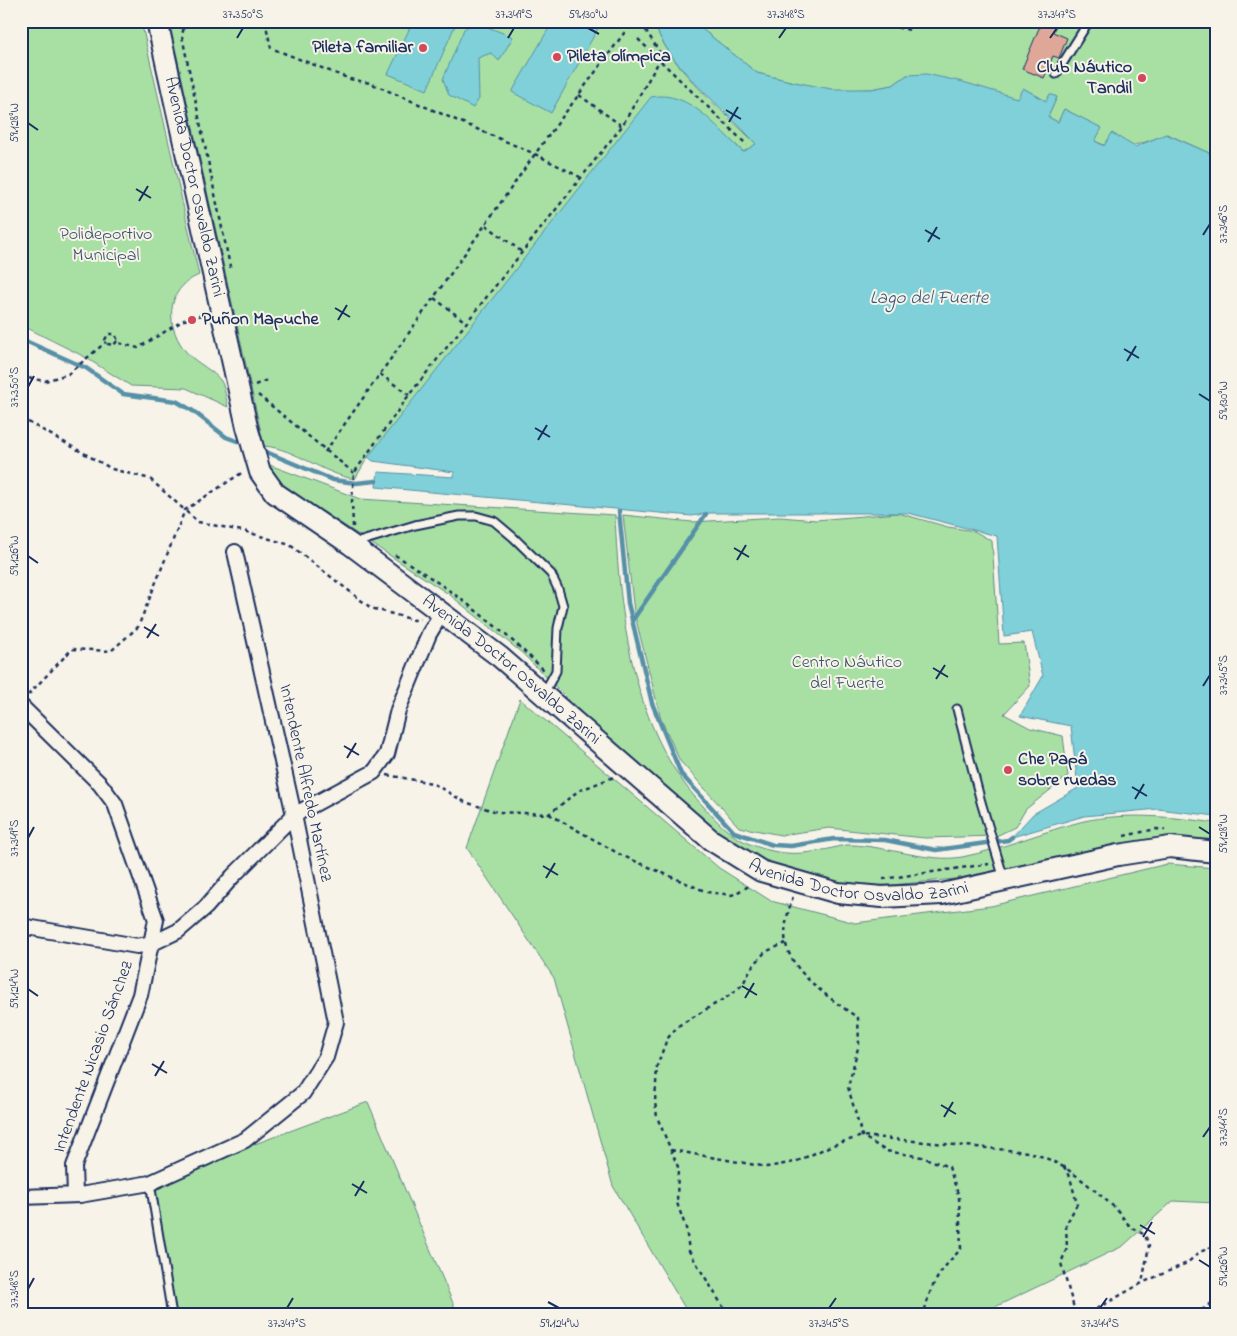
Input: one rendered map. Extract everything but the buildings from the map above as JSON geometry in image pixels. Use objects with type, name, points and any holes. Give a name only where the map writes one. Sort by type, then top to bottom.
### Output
[{"type":"main road","name":"Avenida Doctor Osvaldo Zarini","points":[[157,21],[247,427],[256,463],[264,481],[275,492],[350,544],[500,657],[548,686],[630,769],[711,840],[761,871],[838,893],[882,897],[942,894],[1000,867],[1170,847],[1216,852]]},
{"type":"street","name":"Intendente Alfredo Martínez","points":[[150,1183],[245,1140],[303,1093],[326,1057],[336,1022],[294,815],[235,552]]},
{"type":"street","points":[[21,926],[137,946],[153,943],[178,932],[206,907],[233,876],[294,815],[374,772],[387,754],[398,710],[429,634],[442,614]]},
{"type":"street","name":"Intendente Nicasio Sánchez","points":[[24,701],[100,784],[115,804],[156,920],[153,943],[140,996],[74,1166],[75,1195]]},
{"type":"street","points":[[21,1197],[75,1195],[150,1183]]},
{"type":"lane","points":[[1056,74],[1089,21]]},
{"type":"lane","points":[[350,544],[415,525],[459,516],[476,516],[494,521],[551,574],[558,589],[563,606],[558,628],[556,671],[548,686]]},
{"type":"lane","points":[[957,708],[1000,867]]},
{"type":"lane","points":[[150,1183],[172,1315]]},
{"type":"path","points":[[185,21],[182,36],[233,280]]},
{"type":"path","points":[[265,21],[271,48],[350,79],[370,83],[536,154],[580,178]]},
{"type":"path","points":[[325,452],[536,154],[633,21]]},
{"type":"path","points":[[347,524],[353,528],[354,473],[409,395],[622,126],[662,56],[640,21]]},
{"type":"path","points":[[866,21],[910,30],[917,21]]},
{"type":"path","points":[[638,39],[747,145]]},
{"type":"path","points":[[579,94],[622,126]]},
{"type":"path","points":[[486,225],[522,252]]},
{"type":"path","points":[[434,298],[467,323]]},
{"type":"path","points":[[21,377],[45,381],[72,372],[106,342],[108,334],[115,334],[118,339],[117,341],[129,348],[138,348],[184,320],[221,310]]},
{"type":"path","points":[[106,342],[114,345],[117,341]]},
{"type":"path","points":[[380,374],[409,395]]},
{"type":"path","points":[[255,384],[257,397],[354,473]]},
{"type":"path","points":[[21,418],[112,468],[150,478],[198,522],[247,532],[290,545],[370,608],[414,620],[442,614]]},
{"type":"path","points":[[24,701],[72,649],[111,651],[138,627],[185,510],[256,463]]},
{"type":"path","points":[[393,554],[437,580],[520,647],[548,686]]},
{"type":"path","points":[[548,814],[578,791],[630,769]]},
{"type":"path","points":[[374,772],[432,784],[465,802],[497,812],[548,814],[621,855],[708,892],[732,895],[778,876]]},
{"type":"path","points":[[1119,837],[1156,828],[1173,832]]},
{"type":"path","points":[[876,880],[1000,867]]},
{"type":"path","points":[[799,882],[788,911],[786,943],[798,966],[816,987],[858,1018],[858,1044],[848,1087],[862,1136],[886,1151],[922,1157],[949,1167],[959,1196],[961,1249],[940,1270],[925,1304],[924,1315]]},
{"type":"path","points":[[728,1315],[689,1251],[686,1228],[677,1203],[678,1167],[657,1117],[655,1102],[657,1066],[667,1039],[678,1026],[732,994],[743,984],[750,970],[765,952],[786,943]]},
{"type":"path","points":[[671,1150],[767,1166],[795,1162],[833,1145],[862,1136],[1028,1152],[1048,1157],[1063,1165],[1115,1208],[1130,1226],[1145,1235],[1148,1246],[1142,1283]]},
{"type":"path","points":[[1063,1165],[1071,1181],[1077,1204],[1066,1225],[1067,1248],[1061,1262],[1076,1315]]},
{"type":"path","points":[[1082,1315],[1090,1313],[1142,1283],[1187,1263],[1200,1252],[1216,1246]]},
{"type":"path","points":[[1195,1315],[1216,1300]]},
{"type":"green space","name":"Polideportivo Municipal","points":[[21,21],[141,21],[199,275],[188,281],[179,290],[174,300],[172,322],[180,344],[188,354],[215,374],[221,381],[228,407],[186,388],[131,386],[83,356],[21,325]]},
{"type":"green space","points":[[169,21],[653,21],[661,39],[684,72],[756,144],[744,152],[697,110],[368,457],[355,479],[332,472],[288,452],[264,446]]},
{"type":"green space","points":[[692,21],[1216,21],[1216,156],[1167,134],[1131,146],[1113,147],[1104,145],[1095,141],[1101,128],[1064,109],[1058,122],[1048,117],[1057,97],[1046,101],[1023,88],[1017,98],[907,75],[893,85],[871,89],[832,90],[757,73]]},
{"type":"green space","points":[[267,464],[360,499],[615,515],[620,592],[626,631],[634,670],[645,707],[660,743],[679,776],[703,806],[732,834],[757,847],[775,852],[796,853],[849,845],[936,858],[962,857],[1084,821],[1134,816],[1166,817],[1216,823],[1216,839],[1170,840],[1081,852],[955,879],[891,885],[849,886],[763,863],[733,848],[667,792],[637,761],[609,740],[522,653],[450,595],[278,482],[272,476]]},
{"type":"green space","name":"Centro Náutico del Fuerte","points":[[898,513],[948,527],[974,531],[992,541],[999,644],[1024,643],[1030,686],[1004,714],[1030,728],[1063,736],[1068,776],[1026,809],[1015,827],[996,836],[925,838],[829,828],[781,835],[739,827],[680,761],[661,719],[634,612],[623,515],[692,522],[780,517],[816,520]]},
{"type":"green space","points":[[520,699],[719,868],[771,901],[855,923],[991,906],[1167,864],[1216,868],[1216,1203],[1173,1201],[1123,1246],[978,1315],[689,1315],[613,1186],[554,978],[467,848]]},
{"type":"green space","points":[[368,1102],[458,1315],[174,1315],[150,1183]]},
{"type":"water","name":"Pileta familiar","points":[[413,21],[457,21],[427,90],[388,74]]},
{"type":"water","name":"Pileta olímpica","points":[[553,21],[601,23],[551,113],[512,92]]},
{"type":"water","name":"Lago del Fuerte","points":[[653,21],[692,21],[757,73],[794,82],[832,89],[871,89],[893,85],[907,75],[926,74],[963,82],[1017,98],[1023,88],[1046,101],[1050,94],[1057,97],[1048,117],[1058,122],[1064,109],[1102,128],[1095,141],[1104,146],[1112,133],[1135,147],[1166,134],[1216,156],[1216,816],[1158,809],[1084,816],[1012,837],[1033,814],[1078,788],[1071,726],[1020,716],[1043,676],[1032,632],[1004,636],[997,536],[908,513],[710,513],[692,516],[376,487],[378,472],[454,477],[454,472],[373,461],[368,457],[651,97],[665,96],[678,99],[690,105],[713,122],[743,152],[756,144],[672,57],[661,40]]},
{"type":"water","points":[[475,22],[513,37],[499,61],[491,53],[478,58],[479,99],[473,108],[449,95],[443,79],[464,29]]},
{"type":"waterway","points":[[21,339],[86,368],[123,394],[176,401],[193,411],[226,437],[245,444]]},
{"type":"waterway","points":[[259,449],[333,480],[356,483],[376,481]]},
{"type":"waterway","points":[[619,511],[628,603],[652,703],[681,774],[734,832],[773,845],[791,846],[834,839],[885,840],[936,850],[1008,840],[1012,837]]},
{"type":"waterway","points":[[632,621],[706,514]]},
{"type":"place","name":"Pileta familiar","points":[[423,48]]},
{"type":"place","name":"Pileta olímpica","points":[[557,57]]},
{"type":"place","name":"Club Náutico Tandil","points":[[1142,78]]},
{"type":"place","name":"Puñon Mapuche","points":[[192,320]]},
{"type":"place","name":"Che Papá sobre ruedas","points":[[1008,770]]}]
